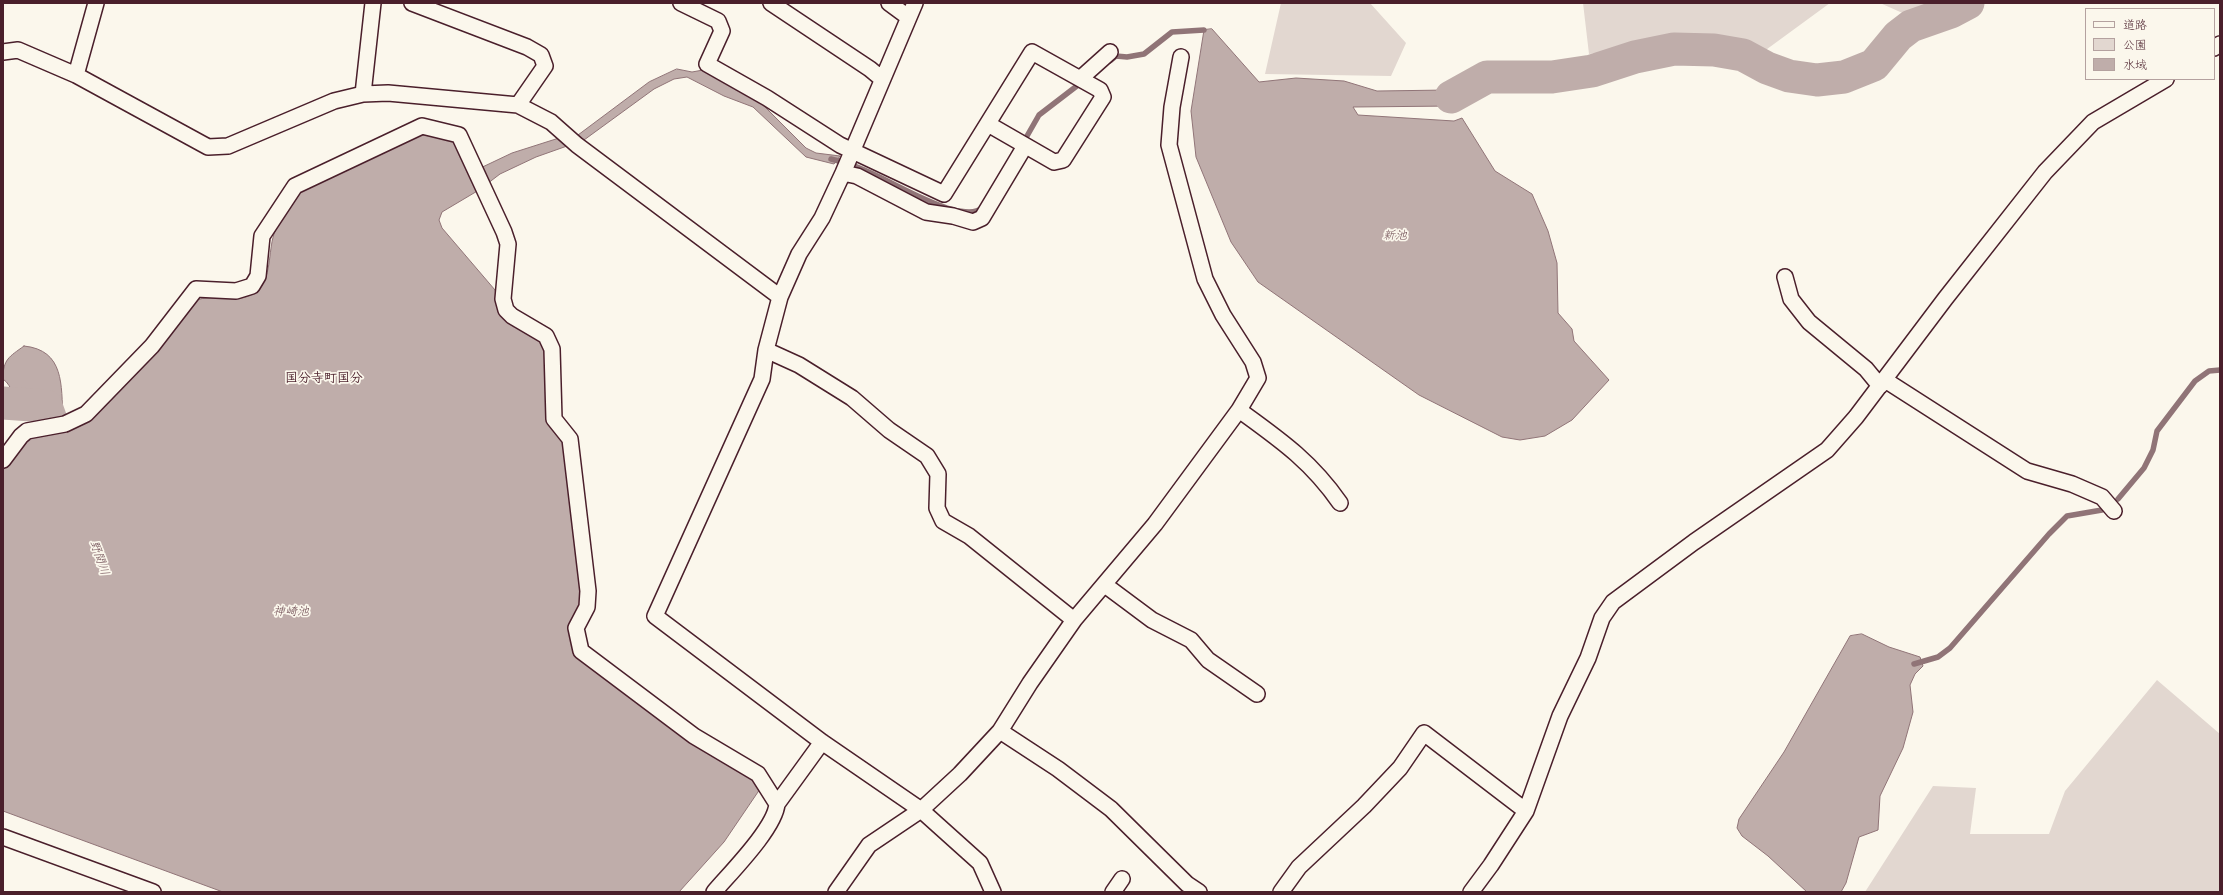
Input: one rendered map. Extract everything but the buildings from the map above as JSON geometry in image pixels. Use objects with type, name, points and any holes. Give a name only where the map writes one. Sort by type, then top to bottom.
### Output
[{"type":"street","points":[[76,75],[96,3]]},
{"type":"street","points":[[363,94],[373,3]]},
{"type":"street","points":[[412,3],[527,47],[540,55],[545,66],[518,105]]},
{"type":"street","points":[[681,3],[718,22],[722,31],[707,64],[768,98],[840,145],[847,162],[857,176],[926,212],[953,216],[973,222],[982,218],[1025,146]]},
{"type":"street","points":[[771,3],[870,69],[882,79]]},
{"type":"street","points":[[889,3],[908,17]]},
{"type":"street","points":[[915,3],[822,218],[799,254],[780,297],[766,350],[762,379],[655,616],[822,742],[921,810],[980,863],[993,892]]},
{"type":"street","points":[[3,52],[18,50],[76,75],[208,147],[228,146],[334,101],[363,94],[388,93],[518,105],[551,122],[577,146],[780,297]]},
{"type":"street","points":[[847,162],[944,194],[1032,52],[1081,78],[1100,90],[1104,97],[1063,160],[1054,162],[988,124]]},
{"type":"street","points":[[1081,78],[1110,52]]},
{"type":"street","points":[[836,892],[869,845],[921,810],[960,774],[1000,730],[1030,683],[1074,620],[1155,524],[1239,410],[1258,378],[1253,362],[1223,315],[1205,279],[1169,145],[1172,107],[1181,57]]},
{"type":"street","points":[[1471,892],[1491,865],[1526,811],[1560,716],[1588,658],[1602,618],[1613,602],[1694,542],[1827,450],[1856,417],[1944,299],[2045,172],[2093,122],[2164,80]]},
{"type":"street","points":[[3,460],[21,436],[27,431],[65,424],[86,414],[147,352],[196,289],[236,291],[252,286],[258,276],[262,236],[295,186],[422,126],[459,135],[504,232],[508,244],[503,299],[506,310],[512,316],[546,336],[552,349],[554,419],[570,439],[588,590],[587,607],[576,628],[581,651],[694,736],[758,774],[777,804]]},
{"type":"street","points":[[1786,277],[1791,299],[1809,322],[1882,383],[2027,471],[2072,484],[2102,497],[2114,511]]},
{"type":"street","points":[[766,350],[799,365],[852,398],[889,430],[927,456],[938,474],[937,508],[943,521],[969,536],[1074,620]]},
{"type":"street","points":[[1239,410],[1296,452],[1325,482],[1340,503]]},
{"type":"street","points":[[1105,585],[1152,620],[1191,640],[1208,660],[1257,694]]},
{"type":"street","points":[[1000,730],[1058,769],[1111,809],[1188,884],[1199,892]]},
{"type":"street","points":[[1281,892],[1299,868],[1364,806],[1400,768],[1424,733],[1526,811]]},
{"type":"street","points":[[714,892],[748,853],[776,815],[777,804],[822,742]]},
{"type":"street","points":[[3,837],[153,892]]},
{"type":"street","points":[[1113,892],[1122,880]]},
{"type":"green space","points":[[1281,3],[1370,3],[1406,43],[1391,76],[1265,74]]},
{"type":"green space","points":[[1583,3],[1830,3],[1763,52],[1717,38],[1589,54]]},
{"type":"green space","points":[[1880,3],[1931,3],[1907,15]]},
{"type":"green space","points":[[2157,680],[2220,734],[2220,892],[1865,892],[1933,786],[1976,788],[1970,834],[2049,834],[2065,791]]},
{"type":"water","name":"新池","points":[[1212,29],[1259,82],[1296,78],[1344,81],[1377,91],[1448,90],[1453,106],[1353,107],[1358,115],[1454,121],[1462,118],[1495,171],[1532,194],[1548,231],[1557,263],[1558,313],[1572,329],[1574,341],[1609,380],[1572,420],[1545,436],[1520,440],[1502,437],[1419,395],[1258,282],[1231,242],[1196,157],[1191,111],[1204,30]]},
{"type":"water","name":"神崎池","points":[[677,69],[692,72],[703,70],[754,96],[806,148],[816,153],[840,156],[834,164],[806,157],[753,107],[724,96],[687,77],[674,79],[654,89],[584,140],[536,157],[500,174],[479,190],[442,212],[439,220],[442,228],[495,290],[499,307],[541,339],[549,353],[564,439],[582,602],[572,621],[570,631],[574,652],[745,772],[760,789],[724,842],[679,892],[223,892],[3,811],[3,466],[24,438],[67,429],[191,303],[199,299],[207,298],[240,298],[256,292],[265,280],[269,265],[272,241],[283,214],[296,196],[307,186],[418,132],[454,141],[472,172],[512,153],[559,138],[578,135],[649,82]]},
{"type":"water","points":[[24,346],[37,349],[47,354],[54,362],[61,382],[63,417],[37,423],[17,413],[11,390],[3,379],[3,372],[8,359]]},
{"type":"water","points":[[1862,634],[1889,647],[1920,657],[1923,666],[1915,674],[1910,685],[1913,712],[1903,748],[1880,796],[1878,830],[1859,837],[1846,883],[1841,892],[1807,892],[1768,856],[1742,836],[1737,828],[1739,819],[1784,752],[1850,636]]},
{"type":"waterway","points":[[1451,97],[1487,77],[1552,77],[1592,71],[1635,57],[1674,49],[1714,50],[1743,55],[1767,68],[1789,76],[1817,80],[1844,77],[1874,65],[1898,36],[1911,26],[1951,12],[1968,3]]},
{"type":"waterway","points":[[1110,61],[1116,56],[1127,57],[1144,54],[1172,32],[1204,30]]},
{"type":"waterway","points":[[1023,143],[1039,115],[1082,82]]},
{"type":"waterway","points":[[831,159],[861,169],[932,203],[947,208],[970,212],[982,208]]},
{"type":"waterway","points":[[2118,499],[2144,468],[2153,450],[2157,431],[2195,381],[2209,371],[2220,370]]},
{"type":"waterway","name":"野間川","points":[[3,403],[46,406],[51,420]]},
{"type":"waterway","points":[[1914,664],[1938,657],[1950,648],[2049,534],[2067,516],[2102,510]]},
{"type":"district","name":"国分寺町国分","points":[[324,379]]}]
